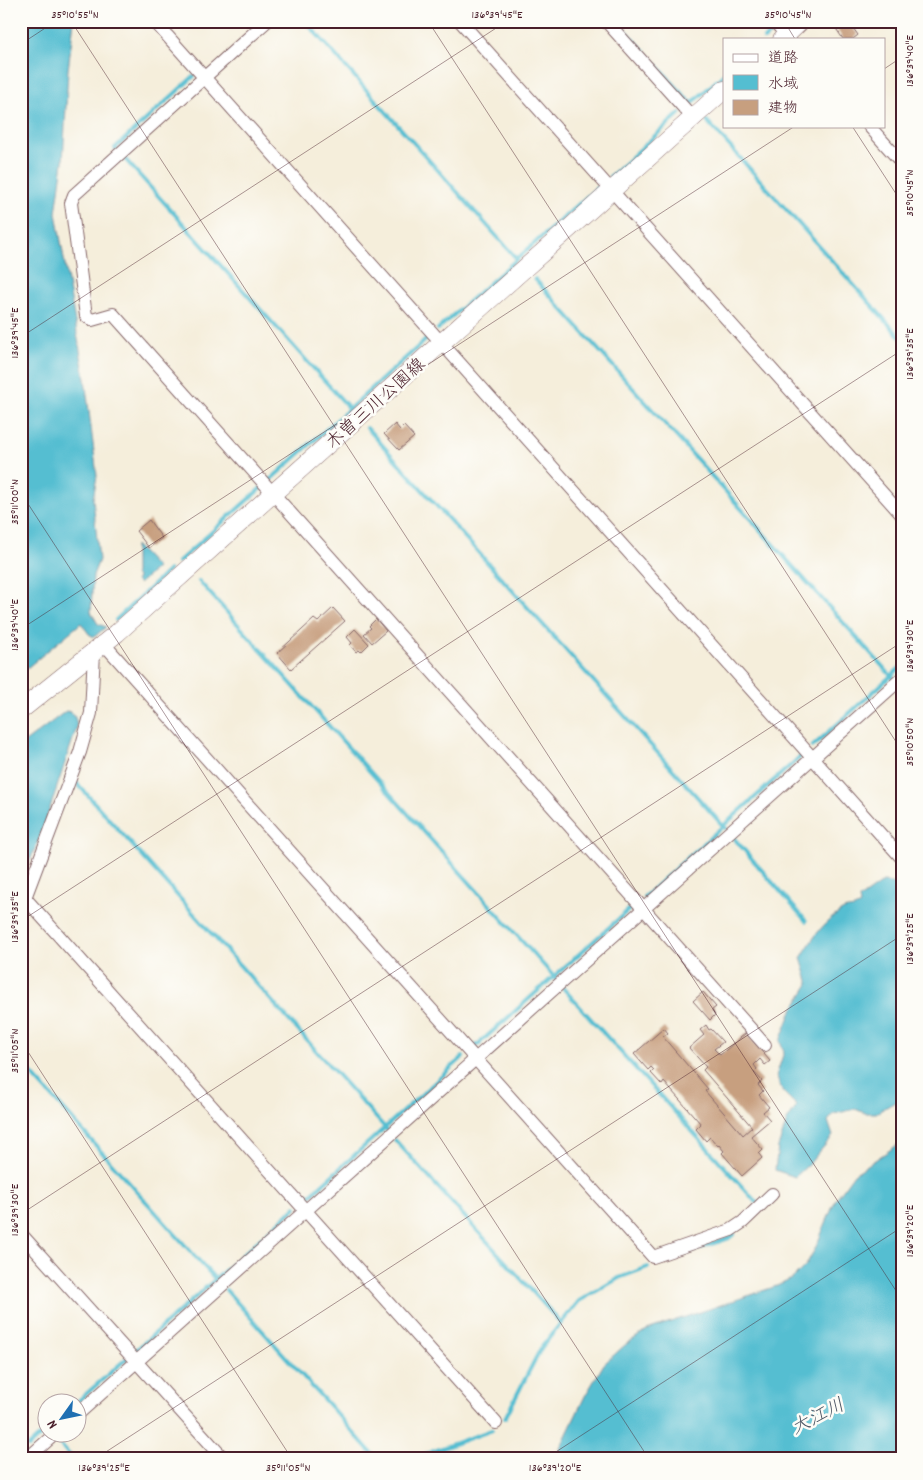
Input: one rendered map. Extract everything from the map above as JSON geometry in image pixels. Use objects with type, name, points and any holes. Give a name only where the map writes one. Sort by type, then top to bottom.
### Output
[{"type":"main road","points":[[786,37],[801,21]]},
{"type":"main road","name":"木曽三川公園線","points":[[21,710],[99,648],[723,91]]},
{"type":"street","points":[[154,21],[900,856]]},
{"type":"street","points":[[268,21],[74,195],[71,203],[86,316],[92,320],[113,314],[765,1045]]},
{"type":"street","points":[[460,21],[902,515]]},
{"type":"street","points":[[606,21],[693,118]]},
{"type":"street","points":[[774,21],[786,37]]},
{"type":"street","points":[[871,128],[902,163]]},
{"type":"street","points":[[99,648],[653,1257],[731,1230],[744,1222],[772,1194]]},
{"type":"street","points":[[99,648],[91,713],[80,752],[26,898],[496,1423]]},
{"type":"street","points":[[88,1405],[902,678]]},
{"type":"street","points":[[21,1234],[224,1459]]},
{"type":"street","points":[[27,1459],[46,1442]]},
{"type":"water","points":[[21,21],[74,21],[68,70],[63,162],[56,213],[85,379],[97,476],[93,499],[99,560],[93,575],[91,612],[98,624],[106,627],[94,637],[89,634],[81,623],[21,673]]},
{"type":"water","points":[[135,545],[157,568],[139,584],[136,581],[138,578],[135,574]]},
{"type":"water","points":[[66,711],[73,714],[77,727],[41,835],[21,881],[21,745]]},
{"type":"water","points":[[883,882],[899,884],[902,882],[902,1098],[876,1113],[865,1113],[855,1109],[834,1114],[828,1121],[833,1136],[795,1177],[775,1170],[778,1147],[787,1121],[797,1106],[783,1092],[776,1076],[784,1052],[780,1041],[792,1011],[809,984],[801,958],[810,943],[828,921],[846,909],[860,905],[859,899]]},
{"type":"water","name":"大江川","points":[[902,1142],[902,1459],[555,1459],[585,1396],[604,1364],[625,1345],[647,1330],[777,1286],[792,1279],[806,1265],[815,1249],[836,1199],[854,1174]]},
{"type":"building","points":[[831,21],[848,21],[858,35],[854,38],[842,38]]},
{"type":"building","points":[[395,424],[400,430],[404,426],[414,437],[399,450],[384,434]]},
{"type":"building","points":[[149,520],[162,538],[149,548],[136,531]]},
{"type":"building","points":[[333,608],[345,621],[291,669],[277,653],[314,619],[318,622]]},
{"type":"building","points":[[376,619],[386,631],[372,643],[364,634],[371,628],[369,626]]},
{"type":"building","points":[[355,629],[369,644],[361,652],[359,650],[356,652],[350,645],[352,643],[347,637]]},
{"type":"building","points":[[703,992],[716,1007],[712,1010],[715,1015],[710,1020],[693,1001]]},
{"type":"building","points":[[706,1025],[723,1042],[714,1049],[720,1055],[746,1033],[770,1061],[765,1065],[760,1059],[754,1065],[757,1069],[754,1072],[762,1081],[758,1085],[763,1091],[759,1095],[769,1107],[763,1112],[770,1120],[751,1136],[763,1150],[759,1154],[762,1158],[742,1176],[722,1153],[724,1151],[719,1145],[710,1137],[706,1141],[696,1129],[701,1124],[664,1082],[662,1085],[651,1073],[654,1070],[651,1067],[648,1070],[634,1054],[664,1028],[668,1033],[663,1037],[708,1089],[705,1091],[743,1135],[752,1127],[703,1070],[706,1067],[689,1048],[704,1035],[700,1030]]},
{"type":"waterway","points":[[305,21],[517,259]]},
{"type":"waterway","points":[[617,21],[691,103]]},
{"type":"waterway","points":[[765,38],[773,30]]},
{"type":"waterway","points":[[691,104],[723,75]]},
{"type":"waterway","points":[[117,150],[115,148],[194,76]]},
{"type":"waterway","points":[[610,177],[680,113]]},
{"type":"waterway","points":[[707,121],[902,339]]},
{"type":"waterway","points":[[124,158],[350,409]]},
{"type":"waterway","points":[[438,329],[598,187]]},
{"type":"waterway","points":[[535,279],[893,678]]},
{"type":"waterway","points":[[269,481],[429,337]]},
{"type":"waterway","points":[[367,428],[725,828]]},
{"type":"waterway","points":[[178,562],[261,488]]},
{"type":"waterway","points":[[116,620],[169,570]]},
{"type":"waterway","points":[[199,581],[556,979]]},
{"type":"waterway","points":[[812,747],[902,666]]},
{"type":"waterway","points":[[644,897],[802,755]]},
{"type":"waterway","points":[[75,781],[387,1130]]},
{"type":"waterway","points":[[732,836],[806,921]]},
{"type":"waterway","points":[[475,1047],[633,906]]},
{"type":"waterway","points":[[563,988],[756,1202]]},
{"type":"waterway","points":[[306,1199],[463,1057]]},
{"type":"waterway","points":[[21,1062],[218,1282]]},
{"type":"waterway","points":[[395,1140],[561,1323],[541,1348],[505,1418]]},
{"type":"waterway","points":[[135,1351],[296,1207]]},
{"type":"waterway","points":[[657,1263],[729,1238],[734,1234]]},
{"type":"waterway","points":[[561,1323],[579,1301],[619,1278],[648,1267]]},
{"type":"waterway","points":[[226,1290],[377,1459]]},
{"type":"waterway","points":[[88,1392],[127,1358]]},
{"type":"waterway","points":[[412,1459],[492,1430]]},
{"type":"waterway","points":[[28,1447],[38,1438]]},
{"type":"waterway","points":[[58,1442],[73,1459]]}]
